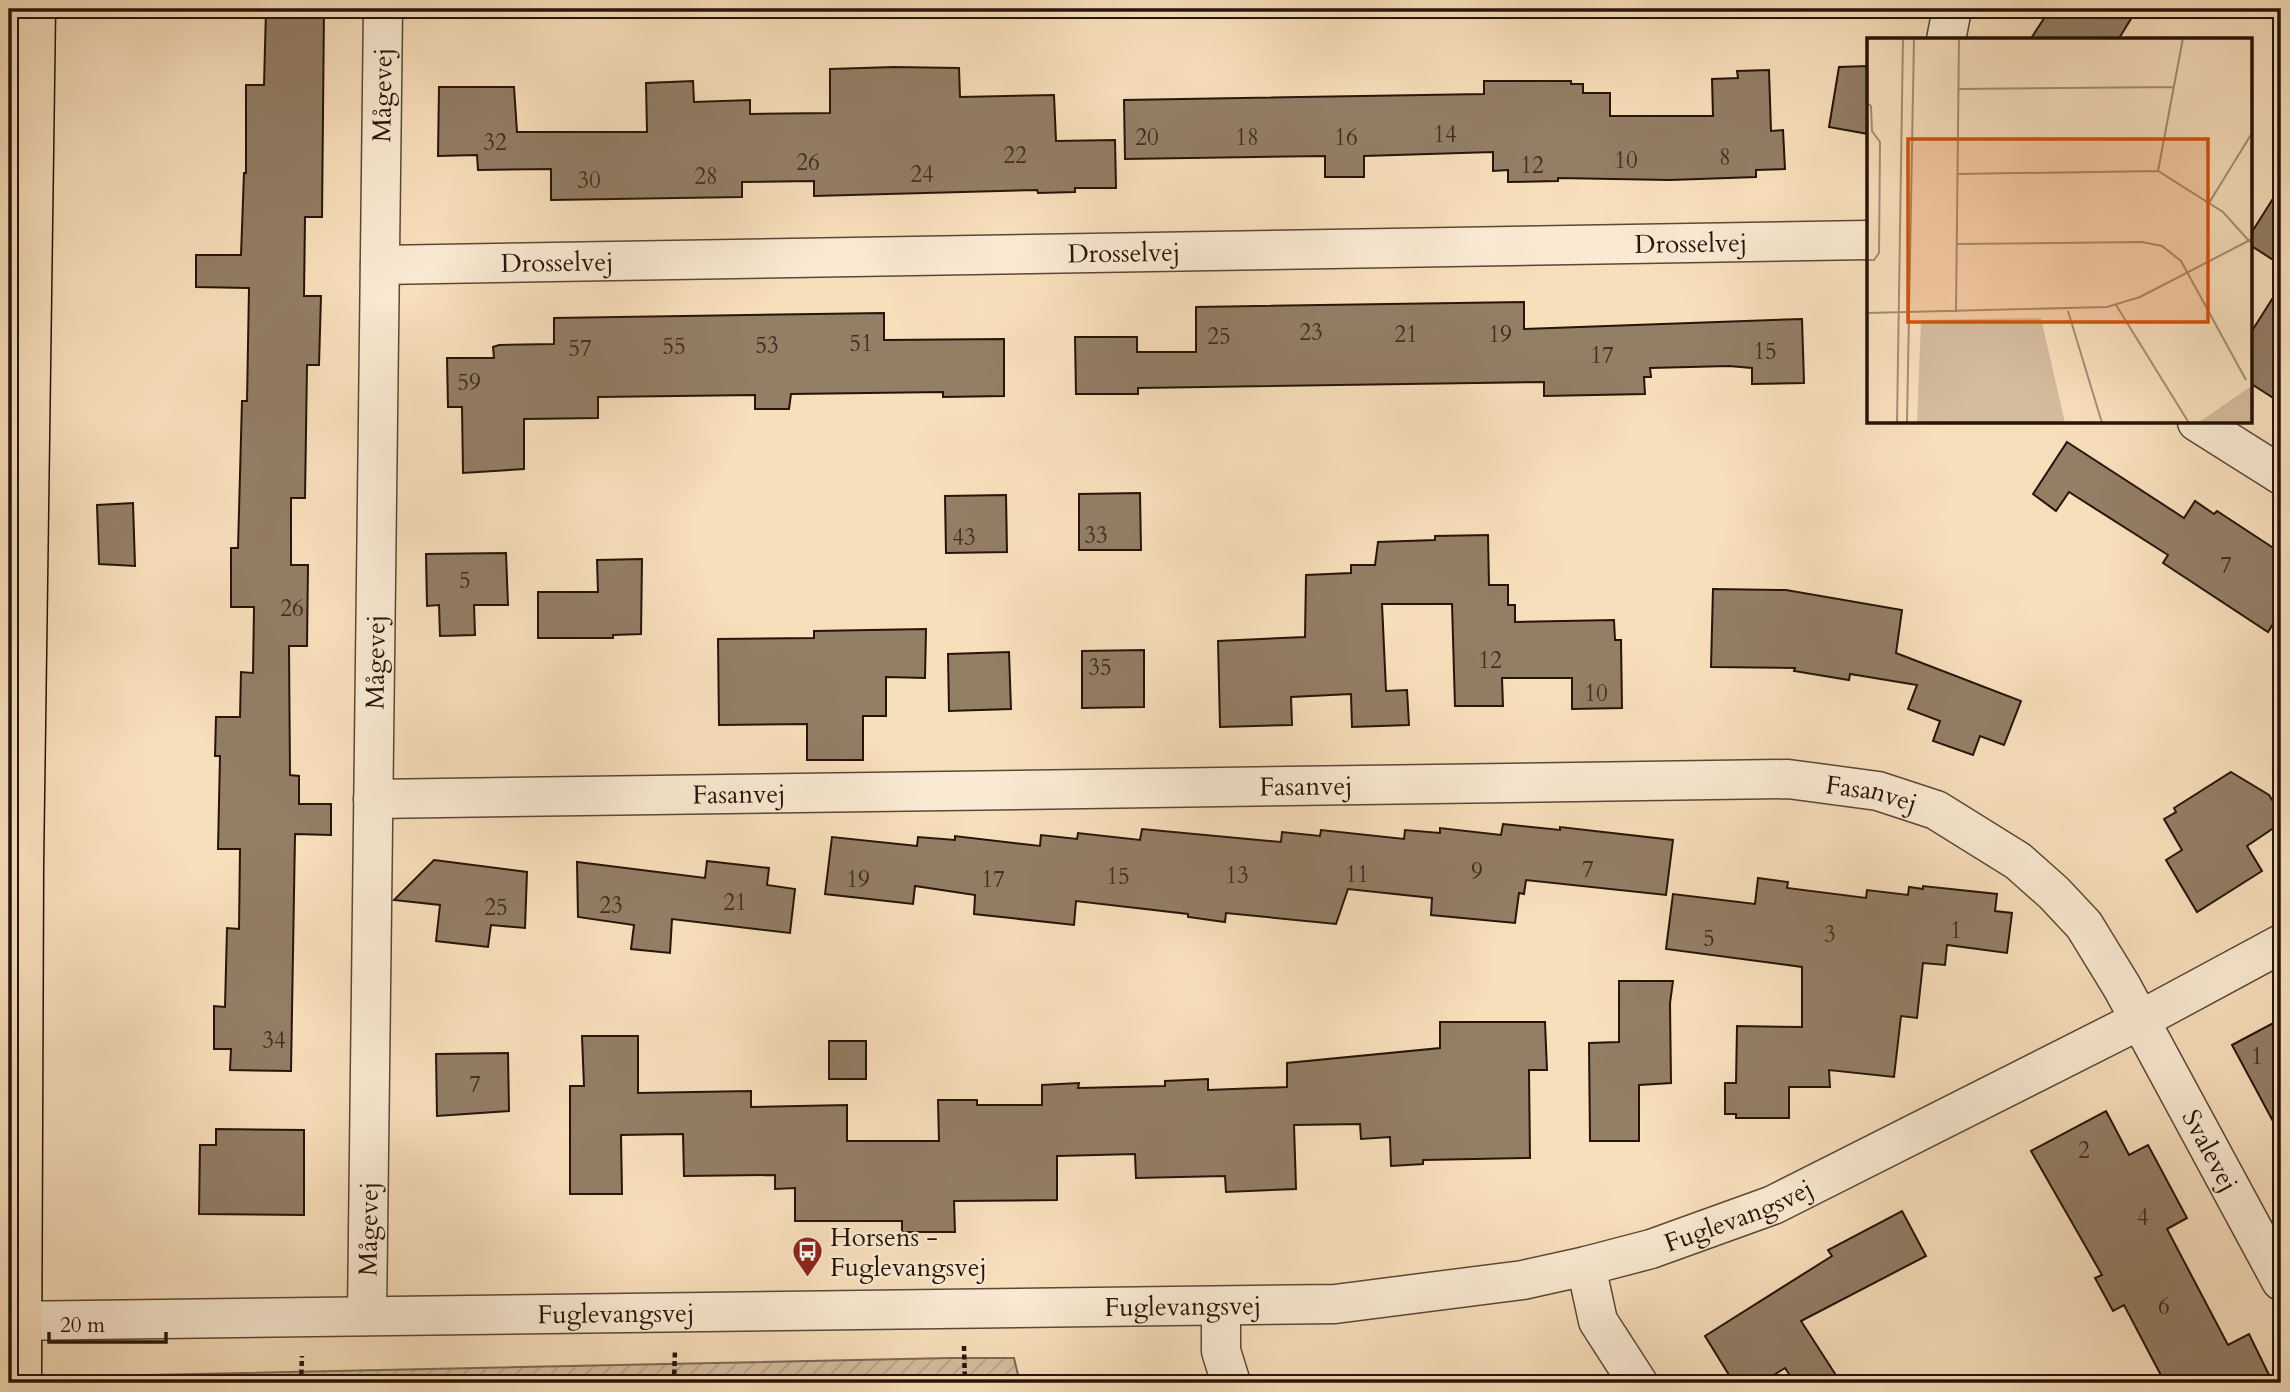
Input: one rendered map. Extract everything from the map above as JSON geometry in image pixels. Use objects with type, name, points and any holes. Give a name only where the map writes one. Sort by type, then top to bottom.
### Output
[{"type":"main road","points":[[22,1383],[16,1322],[36,9]]},
{"type":"street","name":"Mågevej","points":[[367,1315],[383,9]]},
{"type":"street","points":[[1946,38],[1952,9]]},
{"type":"street","name":"Drosselvej","points":[[380,265],[1867,240]]},
{"type":"street","points":[[2200,424],[2281,475]]},
{"type":"street","name":"Fasanvej","points":[[373,799],[1656,780],[1788,779],[1830,783],[1878,791],[1936,810],[2018,860],[2084,925],[2140,1020]]},
{"type":"street","name":"Fuglevangsvej","points":[[16,1322],[367,1315],[1335,1304],[1523,1280],[1651,1249],[1773,1205],[2140,1020],[2281,944]]},
{"type":"street","name":"Svalevej","points":[[2140,1020],[2281,1281]]},
{"type":"street","points":[[1586,1266],[1598,1321],[1638,1383]]},
{"type":"street","points":[[1221,1307],[1221,1351],[1231,1383]]},
{"type":"shaded area","points":[[1014,1358],[1020,1383],[100,1383],[100,1376]]},
{"type":"building","points":[[266,9],[324,9],[322,217],[305,217],[304,296],[321,296],[319,365],[307,365],[305,498],[291,498],[291,565],[308,565],[307,646],[289,646],[290,775],[299,776],[299,804],[331,804],[331,835],[295,834],[291,1071],[230,1070],[231,1049],[214,1049],[214,1006],[225,1007],[227,928],[239,929],[240,849],[218,849],[220,756],[215,756],[216,717],[240,717],[241,672],[253,673],[254,607],[231,607],[231,548],[238,548],[242,401],[247,401],[249,288],[196,287],[196,255],[241,255],[246,173],[246,85],[264,85]]},
{"type":"building","points":[[2050,9],[2137,9],[2119,38],[2031,38]]},
{"type":"building","points":[[1867,66],[1867,134],[1829,127],[1839,67]]},
{"type":"building","points":[[959,68],[960,97],[1054,95],[1056,141],[1115,140],[1116,188],[1075,188],[1075,192],[1038,193],[1037,190],[814,196],[814,181],[742,182],[742,197],[551,200],[551,169],[478,170],[477,155],[438,156],[439,87],[514,87],[517,132],[647,132],[646,83],[693,81],[694,102],[750,100],[750,114],[830,113],[830,69]]},
{"type":"building","points":[[1769,70],[1771,131],[1783,130],[1785,169],[1756,170],[1756,177],[1670,180],[1558,178],[1558,181],[1508,182],[1508,170],[1493,171],[1493,152],[1364,156],[1364,177],[1325,177],[1325,156],[1125,159],[1124,100],[1484,94],[1484,81],[1571,81],[1571,84],[1583,84],[1583,93],[1610,93],[1610,116],[1713,116],[1712,79],[1738,78],[1737,71]]},
{"type":"building","points":[[2281,186],[2281,265],[2252,246],[2252,232]]},
{"type":"building","points":[[2281,285],[2281,403],[2252,384],[2252,331]]},
{"type":"building","points":[[1524,302],[1524,329],[1802,319],[1804,383],[1752,384],[1752,368],[1729,366],[1650,368],[1651,377],[1644,377],[1645,394],[1544,396],[1544,382],[1138,388],[1138,394],[1076,394],[1075,337],[1137,337],[1137,352],[1196,352],[1196,307]]},
{"type":"building","points":[[884,313],[884,340],[1004,339],[1004,396],[943,397],[943,392],[791,394],[789,409],[755,409],[755,395],[598,397],[598,418],[524,419],[524,469],[463,473],[462,407],[448,407],[447,358],[494,358],[493,347],[499,345],[554,344],[554,318]]},
{"type":"building","points":[[2067,442],[2184,518],[2195,501],[2214,514],[2217,511],[2281,553],[2281,611],[2268,632],[2163,563],[2168,555],[2069,492],[2056,511],[2033,494]]},
{"type":"building","points":[[1140,493],[1141,550],[1079,550],[1079,494]]},
{"type":"building","points":[[1006,495],[1007,552],[946,553],[945,496]]},
{"type":"building","points":[[133,503],[135,566],[99,564],[97,505]]},
{"type":"building","points":[[1488,535],[1489,585],[1508,585],[1508,605],[1515,605],[1515,622],[1614,620],[1615,640],[1621,640],[1622,708],[1572,709],[1572,678],[1502,678],[1503,706],[1455,706],[1452,604],[1382,604],[1386,691],[1407,690],[1409,725],[1352,727],[1351,694],[1291,697],[1292,725],[1220,727],[1218,641],[1305,637],[1306,575],[1351,573],[1351,565],[1375,565],[1378,542],[1435,540],[1435,536]]},
{"type":"building","points":[[506,553],[508,605],[474,605],[475,635],[440,636],[439,605],[427,606],[426,554]]},
{"type":"building","points":[[642,559],[641,634],[613,635],[613,638],[538,638],[538,592],[598,592],[597,560]]},
{"type":"building","points":[[1713,589],[1786,590],[1902,610],[1896,653],[2021,701],[2004,745],[1980,736],[1973,755],[1933,741],[1940,721],[1908,709],[1917,685],[1850,674],[1849,680],[1794,671],[1795,668],[1711,667]]},
{"type":"building","points":[[926,629],[925,678],[886,677],[886,716],[863,716],[863,760],[807,760],[807,724],[719,725],[718,639],[814,638],[814,631]]},
{"type":"building","points":[[1144,650],[1144,707],[1082,708],[1082,651]]},
{"type":"building","points":[[1009,652],[1011,709],[949,711],[948,654]]},
{"type":"building","points":[[2231,772],[2269,795],[2281,814],[2281,823],[2247,846],[2262,871],[2197,912],[2166,860],[2182,850],[2164,819],[2176,812],[2174,808]]},
{"type":"building","points":[[1503,824],[1560,830],[1560,827],[1673,840],[1666,895],[1526,880],[1524,894],[1519,893],[1515,923],[1431,915],[1432,898],[1348,889],[1336,924],[1226,913],[1225,922],[1188,917],[1188,914],[1076,901],[1074,925],[974,914],[975,895],[915,886],[913,904],[825,894],[832,837],[917,846],[918,837],[955,840],[955,836],[1040,846],[1041,835],[1077,839],[1078,833],[1140,840],[1142,829],[1281,842],[1282,832],[1320,836],[1321,830],[1404,839],[1405,830],[1440,833],[1440,828],[1501,835]]},
{"type":"building","points":[[434,860],[527,872],[525,928],[491,925],[488,947],[436,941],[440,905],[394,900]]},
{"type":"building","points":[[707,861],[769,868],[767,885],[795,889],[790,933],[672,919],[670,953],[631,949],[634,925],[578,917],[577,862],[705,878]]},
{"type":"building","points":[[1758,878],[1788,882],[1787,888],[1866,898],[1867,890],[1908,895],[1909,887],[1923,889],[1923,886],[1997,894],[1995,911],[2012,913],[2007,953],[1947,945],[1945,965],[1923,963],[1917,1018],[1901,1016],[1894,1077],[1829,1070],[1830,1087],[1789,1087],[1789,1118],[1736,1118],[1736,1114],[1725,1114],[1725,1083],[1736,1083],[1737,1026],[1802,1027],[1802,967],[1666,949],[1673,894],[1755,904]]},
{"type":"building","points":[[1619,981],[1673,981],[1670,1003],[1671,1083],[1639,1085],[1639,1141],[1590,1141],[1589,1043],[1619,1042]]},
{"type":"building","points":[[2281,1019],[2281,1136],[2232,1045]]},
{"type":"building","points":[[1440,1022],[1545,1022],[1547,1070],[1529,1070],[1530,1158],[1423,1160],[1423,1164],[1391,1166],[1390,1137],[1361,1139],[1360,1124],[1294,1125],[1296,1189],[1226,1192],[1225,1176],[1136,1178],[1135,1154],[1057,1156],[1057,1200],[954,1201],[955,1232],[902,1232],[902,1221],[795,1221],[795,1188],[775,1189],[775,1175],[684,1176],[683,1134],[621,1135],[622,1194],[570,1194],[570,1086],[584,1086],[582,1036],[638,1036],[638,1093],[751,1091],[751,1107],[847,1105],[847,1141],[939,1141],[938,1100],[977,1100],[977,1105],[1042,1105],[1042,1085],[1079,1083],[1078,1088],[1165,1086],[1165,1081],[1208,1079],[1208,1090],[1287,1087],[1287,1063],[1440,1048]]},
{"type":"building","points":[[829,1041],[866,1041],[866,1079],[829,1079]]},
{"type":"building","points":[[508,1053],[509,1111],[437,1116],[436,1054]]},
{"type":"building","points":[[2106,1111],[2129,1155],[2148,1145],[2187,1218],[2167,1229],[2228,1345],[2249,1334],[2273,1383],[2165,1383],[2124,1305],[2113,1311],[2095,1278],[2102,1275],[2031,1151]]},
{"type":"building","points":[[216,1129],[304,1130],[304,1215],[199,1214],[200,1145],[216,1145]]},
{"type":"building","points":[[1902,1211],[1926,1256],[1801,1321],[1841,1383],[1795,1383],[1785,1368],[1761,1383],[1734,1383],[1705,1336],[1832,1256],[1828,1250]]},
{"type":"place","name":"Horsens - Fuglevangsvej","points":[[807,1279]]}]
